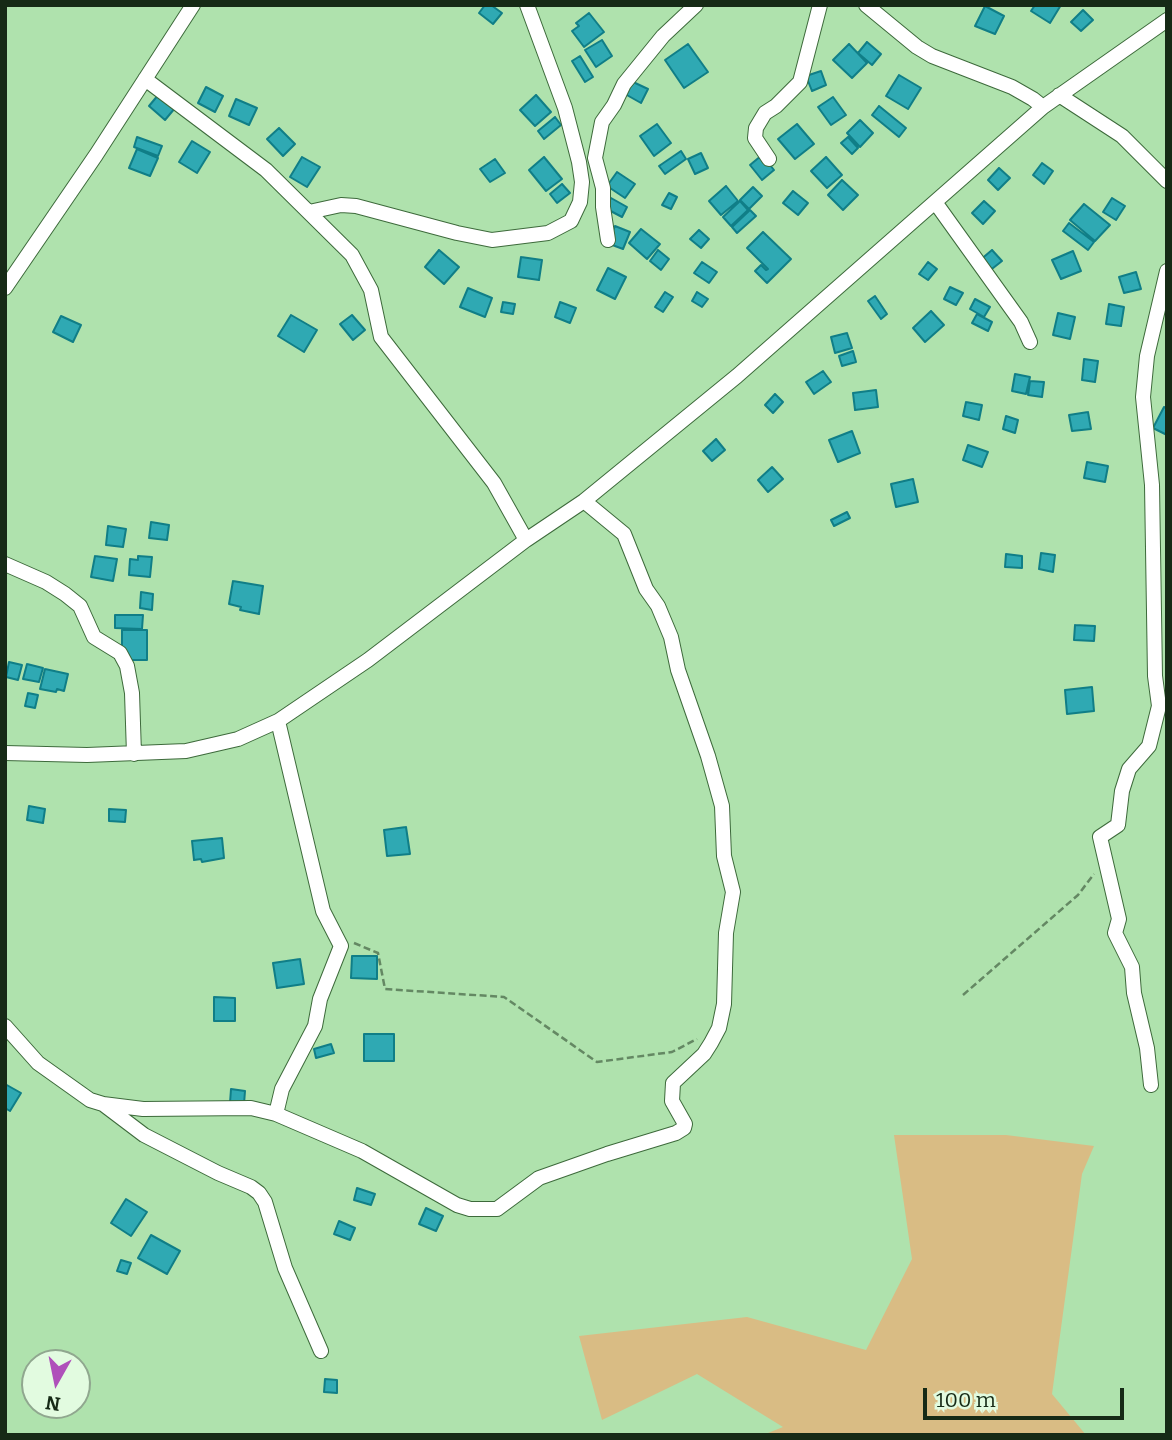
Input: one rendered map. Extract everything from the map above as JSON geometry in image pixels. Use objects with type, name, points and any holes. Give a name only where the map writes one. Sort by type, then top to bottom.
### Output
[{"type":"street","points":[[5,288],[193,5]]},
{"type":"street","points":[[309,212],[341,205],[356,206],[492,240],[548,233],[571,221],[580,202],[582,182],[579,162],[565,108],[527,5]]},
{"type":"street","points":[[608,240],[603,188],[595,158],[601,122],[614,105],[624,84],[663,36],[696,5]]},
{"type":"street","points":[[769,159],[755,138],[756,128],[765,113],[800,82],[820,5]]},
{"type":"street","points":[[866,5],[932,56],[1012,87],[1043,107]]},
{"type":"street","points":[[5,753],[134,754],[186,751],[214,746],[278,721],[368,660],[526,541],[584,501],[737,376],[1043,107],[1167,20]]},
{"type":"street","points":[[145,79],[266,170],[352,255],[371,290],[381,337],[494,483],[526,541]]},
{"type":"street","points":[[1059,96],[1122,136],[1167,181]]},
{"type":"street","points":[[935,202],[1021,322],[1030,342]]},
{"type":"street","points":[[1151,1085],[1147,1048],[1134,993],[1132,967],[1115,933],[1119,919],[1100,837],[1118,825],[1122,791],[1129,769],[1149,746],[1159,706],[1155,662],[1152,485],[1143,397],[1147,356],[1167,271]]},
{"type":"street","points":[[103,1104],[176,1110],[251,1108],[276,1114],[362,1151],[457,1205],[470,1209],[497,1209],[539,1178],[676,1133],[684,1128],[685,1124],[672,1101],[673,1083],[704,1054],[719,1028],[724,1004],[726,933],[733,892],[724,856],[724,828],[719,793],[678,670],[671,637],[658,606],[646,589],[624,534],[584,501]]},
{"type":"street","points":[[5,564],[46,582],[65,594],[80,606],[94,637],[120,653],[127,666],[132,694],[134,754]]},
{"type":"street","points":[[276,1114],[282,1089],[315,1026],[320,999],[341,946],[323,911],[278,721]]},
{"type":"street","points":[[5,1026],[38,1063],[73,1089],[103,1104],[144,1135],[259,1193],[265,1202],[285,1268],[321,1351]]},
{"type":"path","points":[[962,995],[1078,895],[1098,869]]},
{"type":"path","points":[[337,935],[378,953],[385,989],[504,997],[597,1062],[672,1052],[719,1028]]},
{"type":"shaded area","points":[[894,1135],[1006,1135],[1094,1146],[1082,1174],[1052,1394],[1086,1435],[763,1435],[783,1427],[697,1374],[602,1420],[579,1336],[747,1317],[866,1350],[912,1259]]},
{"type":"building","points":[[485,5],[491,5],[502,13],[493,24],[479,13]]},
{"type":"building","points":[[1035,5],[1061,5],[1050,23],[1031,11]]},
{"type":"building","points":[[985,6],[1004,16],[995,34],[975,26]]},
{"type":"building","points":[[1083,10],[1093,20],[1081,31],[1071,22]]},
{"type":"building","points":[[589,13],[604,32],[584,47],[572,31],[579,26],[576,23]]},
{"type":"building","points":[[602,40],[612,56],[596,67],[585,50]]},
{"type":"building","points":[[867,42],[881,54],[872,65],[858,53]]},
{"type":"building","points":[[688,44],[708,72],[684,88],[665,60]]},
{"type":"building","points":[[849,44],[867,63],[852,78],[833,60]]},
{"type":"building","points":[[580,56],[593,77],[585,82],[572,61]]},
{"type":"building","points":[[821,71],[826,85],[812,91],[806,76]]},
{"type":"building","points":[[899,75],[921,88],[908,109],[886,96]]},
{"type":"building","points":[[631,81],[648,89],[641,103],[625,94]]},
{"type":"building","points":[[206,87],[223,96],[215,112],[198,103]]},
{"type":"building","points":[[159,94],[175,108],[165,120],[149,106]]},
{"type":"building","points":[[536,95],[551,112],[535,126],[520,110]]},
{"type":"building","points":[[833,97],[846,115],[831,125],[818,107]]},
{"type":"building","points":[[236,99],[257,108],[249,125],[229,116]]},
{"type":"building","points":[[879,106],[906,128],[899,137],[872,115]]},
{"type":"building","points":[[555,117],[561,125],[544,139],[538,131]]},
{"type":"building","points":[[860,120],[873,133],[860,147],[847,133]]},
{"type":"building","points":[[657,124],[671,143],[654,156],[640,136]]},
{"type":"building","points":[[797,124],[814,144],[795,159],[778,139]]},
{"type":"building","points":[[279,128],[295,144],[283,156],[267,139]]},
{"type":"building","points":[[137,137],[162,146],[158,156],[134,147]]},
{"type":"building","points":[[848,137],[858,148],[852,154],[841,143]]},
{"type":"building","points":[[192,141],[210,152],[197,173],[179,162]]},
{"type":"building","points":[[137,149],[158,158],[150,176],[129,168]]},
{"type":"building","points":[[681,151],[686,159],[665,174],[659,166]]},
{"type":"building","points":[[701,153],[708,168],[695,174],[688,159]]},
{"type":"building","points":[[762,155],[774,170],[762,180],[750,165]]},
{"type":"building","points":[[302,157],[320,167],[307,187],[290,177]]},
{"type":"building","points":[[544,157],[562,179],[546,191],[529,170]]},
{"type":"building","points":[[826,157],[842,175],[827,188],[811,171]]},
{"type":"building","points":[[495,159],[505,173],[490,182],[480,169]]},
{"type":"building","points":[[1042,163],[1053,171],[1044,184],[1033,175]]},
{"type":"building","points":[[999,168],[1010,178],[998,190],[988,180]]},
{"type":"building","points":[[617,172],[635,184],[625,198],[607,186]]},
{"type":"building","points":[[842,180],[858,195],[843,210],[828,195]]},
{"type":"building","points":[[562,184],[570,193],[557,203],[550,194]]},
{"type":"building","points":[[726,186],[738,201],[721,215],[709,201]]},
{"type":"building","points":[[753,187],[762,196],[749,209],[740,200]]},
{"type":"building","points":[[793,191],[808,203],[798,215],[783,203]]},
{"type":"building","points":[[669,193],[677,197],[671,209],[662,205]]},
{"type":"building","points":[[611,198],[627,207],[622,217],[605,208]]},
{"type":"building","points":[[1112,198],[1125,206],[1116,220],[1103,212]]},
{"type":"building","points":[[740,201],[748,210],[731,226],[723,217]]},
{"type":"building","points":[[984,201],[995,211],[983,224],[972,213]]},
{"type":"building","points":[[1084,204],[1110,225],[1095,241],[1070,220]]},
{"type":"building","points":[[750,210],[756,216],[737,233],[732,227]]},
{"type":"building","points":[[1069,223],[1094,242],[1088,250],[1063,231]]},
{"type":"building","points":[[615,226],[630,232],[623,249],[607,243]]},
{"type":"building","points":[[641,229],[660,244],[647,259],[629,243]]},
{"type":"building","points":[[699,230],[709,239],[701,248],[690,239]]},
{"type":"building","points":[[763,232],[791,259],[767,283],[755,271],[761,265],[768,269],[747,248]]},
{"type":"building","points":[[439,250],[459,267],[444,284],[425,267]]},
{"type":"building","points":[[658,250],[669,259],[661,270],[650,261]]},
{"type":"building","points":[[992,250],[1002,261],[988,272],[979,261]]},
{"type":"building","points":[[1073,251],[1081,271],[1061,279],[1052,260]]},
{"type":"building","points":[[521,257],[542,260],[539,280],[518,277]]},
{"type":"building","points":[[702,262],[717,272],[709,283],[694,273]]},
{"type":"building","points":[[928,262],[937,269],[928,280],[919,274]]},
{"type":"building","points":[[608,268],[626,277],[615,299],[597,290]]},
{"type":"building","points":[[1136,272],[1141,289],[1124,293],[1119,277]]},
{"type":"building","points":[[950,287],[963,293],[956,305],[944,299]]},
{"type":"building","points":[[468,288],[492,298],[485,317],[460,307]]},
{"type":"building","points":[[665,292],[673,297],[663,312],[655,307]]},
{"type":"building","points":[[697,292],[708,299],[702,307],[692,301]]},
{"type":"building","points":[[875,296],[887,314],[881,319],[868,301]]},
{"type":"building","points":[[975,299],[990,307],[984,317],[970,309]]},
{"type":"building","points":[[503,302],[515,304],[513,314],[501,312]]},
{"type":"building","points":[[560,302],[576,308],[570,323],[555,317]]},
{"type":"building","points":[[1109,304],[1124,307],[1121,326],[1106,324]]},
{"type":"building","points":[[931,311],[944,325],[925,342],[913,328]]},
{"type":"building","points":[[1058,313],[1075,317],[1070,339],[1053,335]]},
{"type":"building","points":[[977,314],[992,322],[988,331],[972,323]]},
{"type":"building","points":[[291,315],[317,330],[304,352],[278,336]]},
{"type":"building","points":[[352,315],[365,330],[353,340],[340,324]]},
{"type":"building","points":[[61,316],[81,325],[73,342],[53,332]]},
{"type":"building","points":[[847,333],[852,348],[835,353],[831,337]]},
{"type":"building","points":[[853,351],[856,362],[842,366],[839,356]]},
{"type":"building","points":[[1084,359],[1098,361],[1095,382],[1082,380]]},
{"type":"building","points":[[823,371],[831,382],[814,394],[806,382]]},
{"type":"building","points":[[1015,374],[1030,377],[1026,394],[1012,391]]},
{"type":"building","points":[[1030,381],[1044,382],[1042,397],[1028,395]]},
{"type":"building","points":[[876,390],[878,407],[855,410],[853,393]]},
{"type":"building","points":[[775,394],[783,402],[773,413],[765,405]]},
{"type":"building","points":[[966,402],[982,405],[979,420],[963,416]]},
{"type":"building","points":[[1164,407],[1167,408],[1167,435],[1153,428]]},
{"type":"building","points":[[1088,412],[1091,429],[1072,431],[1069,415]]},
{"type":"building","points":[[1006,416],[1018,420],[1015,433],[1003,429]]},
{"type":"building","points":[[852,431],[860,453],[838,462],[829,440]]},
{"type":"building","points":[[716,439],[725,450],[712,461],[703,451]]},
{"type":"building","points":[[968,445],[988,452],[982,467],[963,460]]},
{"type":"building","points":[[1087,462],[1108,466],[1105,482],[1084,478]]},
{"type":"building","points":[[772,467],[783,479],[768,492],[758,480]]},
{"type":"building","points":[[913,479],[918,502],[896,507],[891,484]]},
{"type":"building","points":[[847,512],[850,518],[834,526],[831,520]]},
{"type":"building","points":[[151,522],[169,525],[167,540],[149,538]]},
{"type":"building","points":[[108,526],[126,529],[123,547],[106,545]]},
{"type":"building","points":[[1041,553],[1055,555],[1053,572],[1039,569]]},
{"type":"building","points":[[1006,554],[1022,556],[1022,568],[1005,567]]},
{"type":"building","points":[[95,556],[117,559],[113,581],[91,577]]},
{"type":"building","points":[[138,556],[152,557],[150,577],[129,575],[130,559],[138,560]]},
{"type":"building","points":[[233,581],[263,586],[259,614],[240,610],[241,607],[229,604]]},
{"type":"building","points":[[141,592],[153,594],[152,610],[140,608]]},
{"type":"building","points":[[115,615],[143,615],[142,629],[115,628]]},
{"type":"building","points":[[1075,625],[1095,626],[1094,641],[1074,640]]},
{"type":"building","points":[[122,630],[147,630],[147,660],[129,660],[129,655],[122,655]]},
{"type":"building","points":[[9,662],[22,665],[18,680],[6,677]]},
{"type":"building","points":[[27,664],[43,668],[39,682],[23,679]]},
{"type":"building","points":[[45,669],[68,674],[64,691],[40,689]]},
{"type":"building","points":[[1092,687],[1094,711],[1067,714],[1065,690]]},
{"type":"building","points":[[28,693],[38,695],[35,708],[25,706]]},
{"type":"building","points":[[29,806],[45,809],[43,823],[27,820]]},
{"type":"building","points":[[109,809],[126,810],[125,822],[109,821]]},
{"type":"building","points":[[406,827],[410,854],[387,856],[384,830]]},
{"type":"building","points":[[222,838],[224,858],[202,862],[201,859],[194,860],[192,841]]},
{"type":"building","points":[[352,956],[377,956],[377,979],[351,978]]},
{"type":"building","points":[[300,959],[304,984],[277,988],[273,963]]},
{"type":"building","points":[[214,997],[235,998],[235,1021],[214,1021]]},
{"type":"building","points":[[364,1034],[394,1034],[394,1061],[364,1061]]},
{"type":"building","points":[[331,1044],[334,1053],[316,1058],[314,1049]]},
{"type":"building","points":[[5,1084],[21,1093],[10,1111],[5,1108]]},
{"type":"building","points":[[231,1089],[245,1091],[244,1104],[230,1103]]},
{"type":"building","points":[[357,1188],[375,1194],[371,1205],[354,1200]]},
{"type":"building","points":[[126,1199],[147,1212],[131,1236],[111,1223]]},
{"type":"building","points":[[426,1208],[443,1216],[436,1231],[419,1224]]},
{"type":"building","points":[[339,1221],[355,1228],[350,1240],[334,1234]]},
{"type":"building","points":[[151,1235],[180,1251],[167,1274],[138,1258]]},
{"type":"building","points":[[121,1260],[131,1263],[127,1274],[117,1271]]},
{"type":"building","points":[[325,1379],[337,1380],[337,1393],[324,1392]]}]
